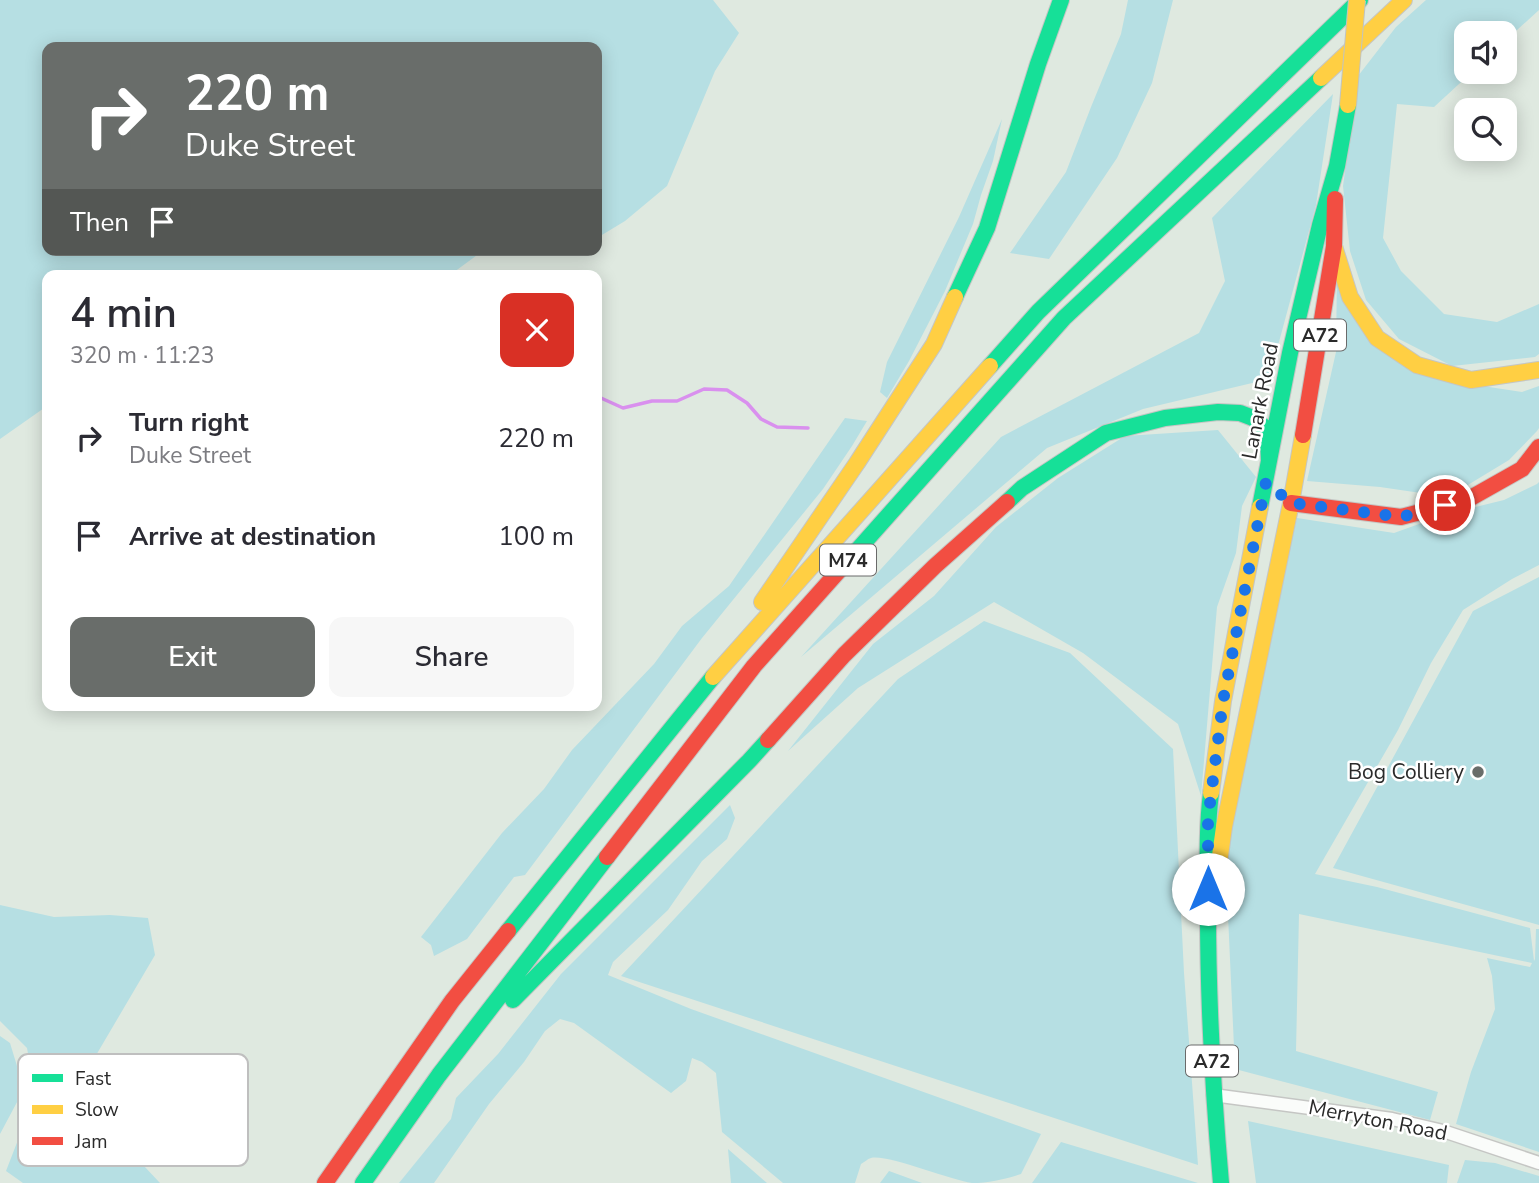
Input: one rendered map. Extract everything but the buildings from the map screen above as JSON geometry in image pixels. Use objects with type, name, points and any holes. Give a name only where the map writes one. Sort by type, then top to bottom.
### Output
[{"type":"main road","name":"M74","points":[[702,689],[857,463],[933,344],[987,228],[1038,64],[1061,0]]},
{"type":"main road","name":"M74","points":[[325,1183],[452,1001],[702,689],[1038,312],[1359,0]]},
{"type":"main road","name":"Lanark Road","points":[[1221,1183],[1213,1095],[1208,938],[1208,819],[1220,727],[1269,461],[1305,284],[1336,166],[1348,104],[1359,0]]},
{"type":"main road","name":"M74","points":[[363,1183],[439,1075],[754,666],[1064,318],[1404,0]]},
{"type":"main road","name":"Lanark Road","points":[[1208,938],[1224,827],[1291,503],[1308,407],[1334,246],[1336,166]]},
{"type":"main road","points":[[1334,246],[1350,297],[1377,338],[1418,365],[1471,380],[1539,370]]},
{"type":"main road","name":"A72","points":[[1279,411],[1298,403],[1329,273]]},
{"type":"main road","name":"M74","points":[[439,1075],[750,761],[844,655],[1022,488],[1106,433],[1165,418],[1218,412],[1279,411]]},
{"type":"main road","points":[[1240,413],[1263,426],[1268,440],[1269,461]]},
{"type":"main road","points":[[1266,482],[1291,503],[1401,517],[1467,500],[1522,469],[1539,447]]},
{"type":"street","name":"Merryton Road","points":[[1213,1095],[1392,1119],[1443,1131],[1539,1163]]},
{"type":"shaded area","points":[[0,0],[713,0],[739,33],[715,71],[667,186],[625,221],[602,235],[602,42],[42,42],[42,256],[476,256],[457,270],[42,270],[42,410],[0,439]]},
{"type":"shaded area","points":[[1128,0],[1173,0],[1152,83],[1117,158],[1049,259],[1010,253],[1066,172],[1121,34]]},
{"type":"shaded area","points":[[1426,0],[1539,0],[1539,10],[1517,30],[1517,21],[1454,21],[1454,84],[1459,84],[1434,107],[1397,104],[1383,238],[1401,271],[1444,314],[1497,322],[1539,304],[1539,354],[1535,357],[1452,366],[1399,339],[1366,300],[1350,251],[1343,186],[1358,76],[1396,27]]},
{"type":"shaded area","points":[[1333,94],[1316,205],[1269,379],[1143,409],[1047,448],[801,657],[1001,437],[1199,333],[1225,281],[1212,218]]},
{"type":"shaded area","points":[[1002,119],[993,161],[973,224],[945,291],[887,398],[880,392],[887,362],[959,217]]},
{"type":"shaded area","points":[[1337,271],[1371,339],[1443,380],[1522,392],[1539,386],[1537,431],[1509,460],[1448,497],[1380,487],[1307,481],[1336,352]]},
{"type":"shaded area","points":[[845,418],[867,421],[823,489],[702,638],[525,875],[514,877],[467,939],[434,956],[431,945],[421,937],[502,833],[544,789],[572,750],[654,664],[682,626],[729,586]]},
{"type":"shaded area","points":[[1218,430],[1256,477],[1242,506],[1236,553],[1217,607],[1199,820],[1201,796],[1178,724],[1083,653],[994,602],[858,688],[788,751],[873,644],[934,596],[996,527],[1058,478],[1125,436]]},
{"type":"shaded area","points":[[1539,482],[1539,565],[1463,610],[1315,874],[1377,887],[1530,928],[1534,961],[1536,929],[1539,929],[1539,1152],[1456,1124],[1471,1072],[1495,1009],[1492,976],[1487,958],[1530,967],[1532,963],[1299,914],[1296,1051],[1438,1092],[1430,1120],[1235,1069],[1224,827],[1297,518],[1394,533],[1447,514],[1504,500]]},
{"type":"shaded area","points":[[1539,577],[1539,925],[1333,868],[1473,611]]},
{"type":"shaded area","points":[[984,621],[1070,653],[1173,749],[1184,973],[1198,1165],[621,976],[898,679]]},
{"type":"shaded area","points":[[730,805],[735,818],[727,839],[702,861],[668,910],[613,962],[608,975],[691,1009],[1041,1134],[1021,1174],[972,1183],[890,1160],[871,1158],[861,1164],[855,1183],[783,1183],[722,1132],[716,1073],[702,1062],[692,1058],[686,1081],[671,1093],[574,1023],[560,1019],[545,1031],[524,1062],[489,1104],[434,1183],[399,1183],[451,1119],[456,1098],[498,1054],[561,974]]},
{"type":"shaded area","points":[[0,905],[54,917],[110,915],[148,918],[155,955],[97,1054],[28,1054],[27,1048],[0,1021]]},
{"type":"shaded area","points":[[0,1036],[10,1043],[18,1069],[18,1100],[0,1134]]},
{"type":"shaded area","points":[[1248,1121],[1449,1165],[1447,1183],[1256,1183]]},
{"type":"shaded area","points":[[18,1140],[18,1166],[144,1166],[160,1183],[23,1183],[6,1171]]},
{"type":"shaded area","points":[[1061,1142],[1198,1183],[1032,1183]]},
{"type":"shaded area","points":[[728,1149],[767,1183],[731,1183]]},
{"type":"shaded area","points":[[1465,1160],[1495,1163],[1539,1176],[1539,1183],[1457,1183]]},
{"type":"shaded area","points":[[889,1171],[922,1183],[880,1183]]},
{"type":"waterway","points":[[602,398],[623,408],[652,401],[677,401],[704,389],[727,390],[747,403],[761,419],[777,427],[808,428]]},
{"type":"traffic: fast","points":[[955,297],[987,228],[1038,64],[1061,0]]},
{"type":"traffic: fast","points":[[990,366],[1038,312],[1360,0]]},
{"type":"traffic: fast","points":[[853,555],[1064,318],[1321,78]]},
{"type":"traffic: fast","points":[[1260,507],[1290,353],[1320,225],[1337,166],[1348,105]]},
{"type":"traffic: fast","points":[[1007,502],[1022,488],[1106,433],[1165,418],[1218,412],[1240,413],[1253,418],[1263,426],[1268,440],[1269,461]]},
{"type":"traffic: fast","points":[[508,931],[713,677]]},
{"type":"traffic: fast","points":[[513,1000],[768,740]]},
{"type":"traffic: fast","points":[[1211,793],[1208,822],[1209,979],[1221,1183]]},
{"type":"traffic: fast","points":[[363,1183],[439,1075],[607,857]]},
{"type":"traffic: slow","points":[[1348,105],[1357,0]]},
{"type":"traffic: slow","points":[[1321,78],[1404,0]]},
{"type":"traffic: slow","points":[[1334,246],[1350,297],[1377,338],[1417,365],[1471,380],[1539,370]]},
{"type":"traffic: slow","points":[[762,602],[934,344],[955,297]]},
{"type":"traffic: slow","points":[[713,677],[990,366]]},
{"type":"traffic: slow","points":[[1219,863],[1303,435]]},
{"type":"traffic: slow","points":[[1211,793],[1223,701],[1260,507]]},
{"type":"traffic: jam","points":[[1303,435],[1334,246],[1335,199]]},
{"type":"traffic: jam","points":[[1291,503],[1401,517],[1467,500],[1522,469],[1539,447]]},
{"type":"traffic: jam","points":[[768,740],[844,655],[935,566],[1007,502]]},
{"type":"traffic: jam","points":[[607,857],[754,666],[853,555]]},
{"type":"traffic: jam","points":[[325,1183],[452,1001],[508,931]]},
{"type":"place","name":"Bog Colliery","points":[[1478,772]]},
{"type":"route","points":[[1208,889],[1208,819],[1223,701],[1266,482],[1291,503],[1401,517],[1445,505]]}]
